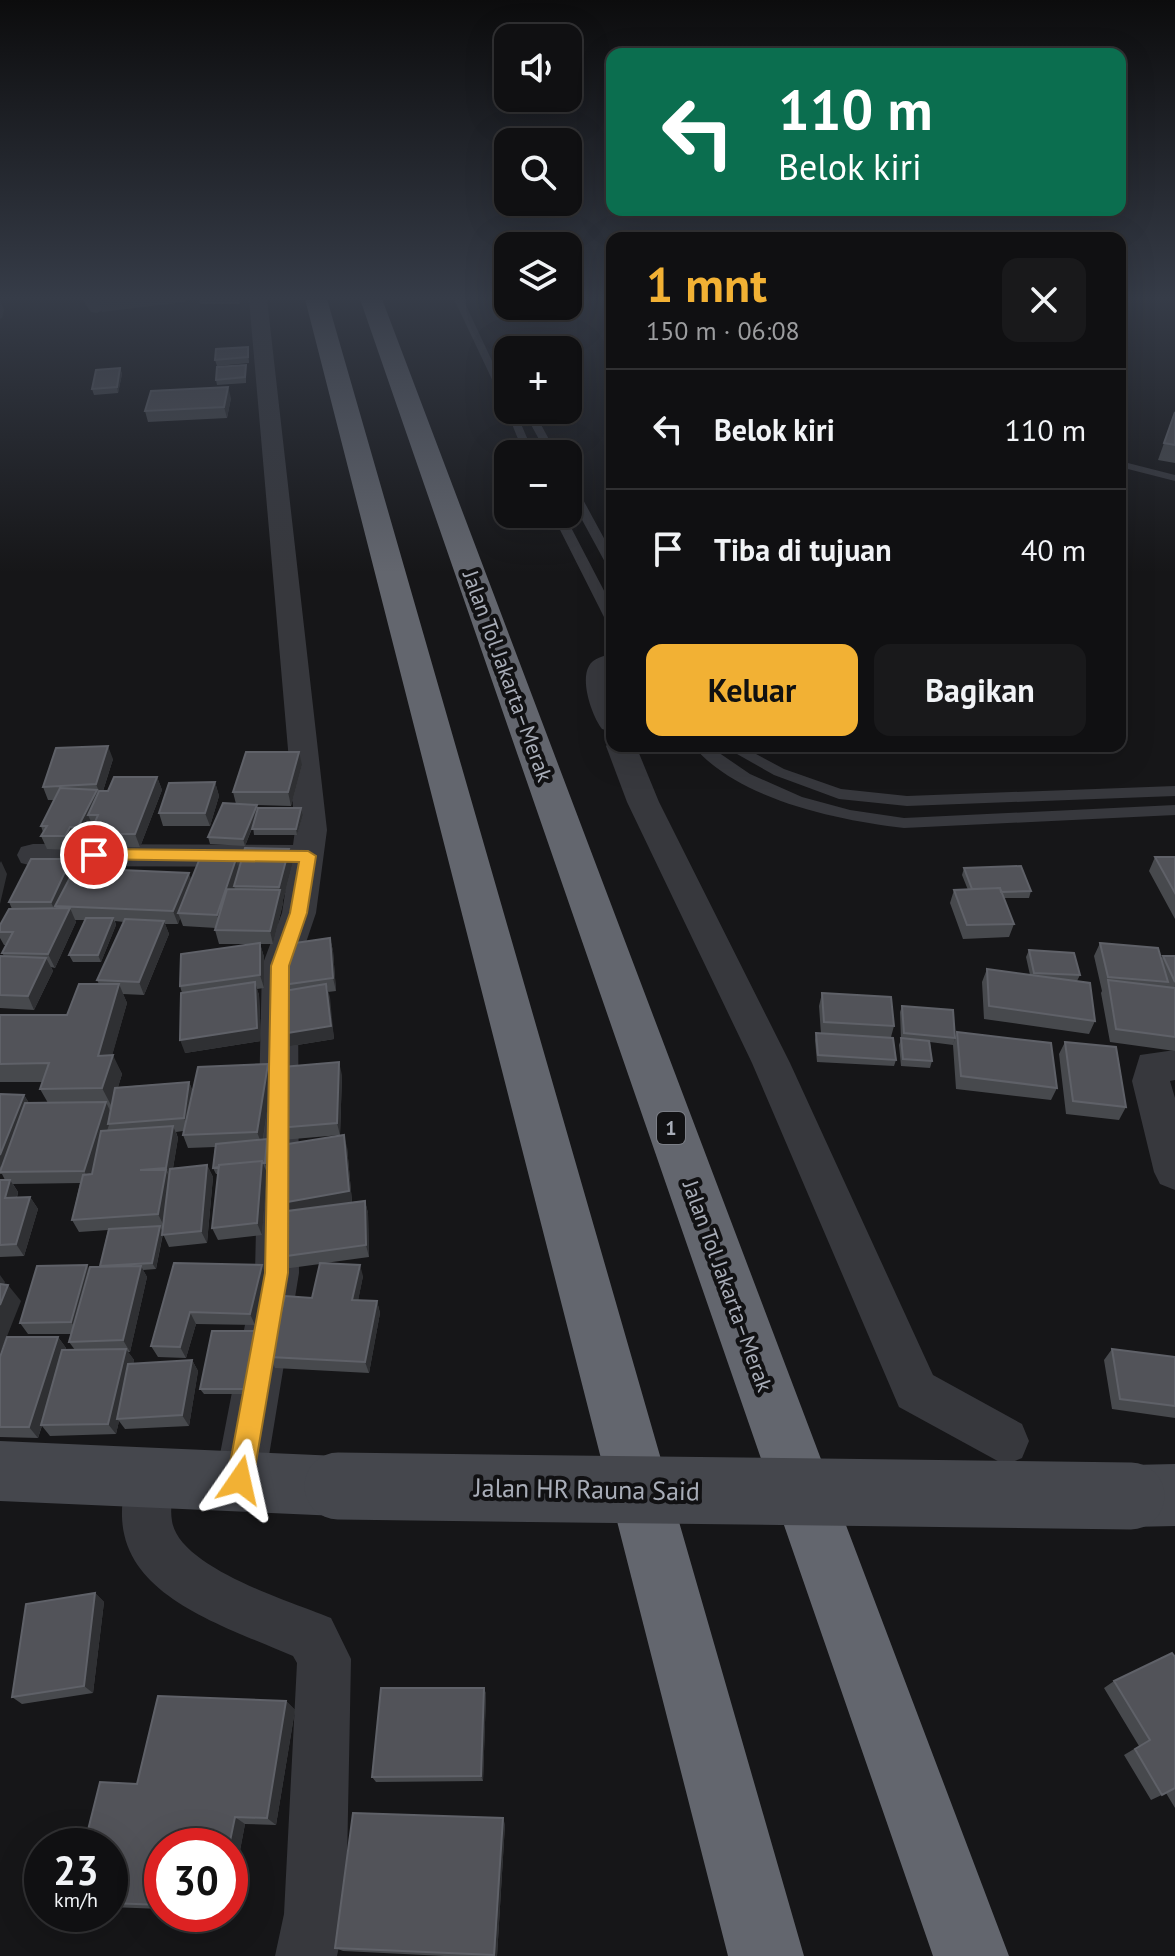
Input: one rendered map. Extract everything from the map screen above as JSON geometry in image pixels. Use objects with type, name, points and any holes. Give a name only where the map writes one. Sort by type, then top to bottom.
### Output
[{"type":"highway","points":[[341,390],[766,1956]]},
{"type":"highway","name":"Jalan Tol Jakarta–Merak","points":[[404,390],[971,1956]]},
{"type":"main road","name":"Jalan HR Rauna Said","points":[[0,1471],[338,1486],[1153,1495]]},
{"type":"street","points":[[240,1480],[277,1273],[280,966],[299,913],[311,830],[267,390]]},
{"type":"street","points":[[606,665],[601,668],[606,709]]},
{"type":"street","points":[[623,752],[643,802],[771,1063],[916,1391],[1005,1441]]},
{"type":"street","points":[[32,855],[308,856]]},
{"type":"street","points":[[1175,1065],[1154,1066],[1151,1081],[1175,1172]]},
{"type":"street","points":[[152,1478],[146,1526],[168,1565],[207,1593],[312,1637],[324,1659],[315,1914],[306,1956]]},
{"type":"lane","points":[[1126,466],[1175,478]]},
{"type":"lane","points":[[582,509],[606,553]]},
{"type":"lane","points":[[565,528],[606,607]]},
{"type":"lane","points":[[709,752],[747,778],[798,801],[865,820],[904,823],[1175,810]]},
{"type":"lane","points":[[741,752],[779,772],[839,794],[907,801],[1175,791]]},
{"type":"building","points":[[227,390],[224,407],[145,411],[151,391]]},
{"type":"building","points":[[1175,412],[1175,445],[1164,443]]},
{"type":"building","points":[[108,746],[96,784],[43,787],[56,748]]},
{"type":"building","points":[[246,752],[299,752],[288,792],[233,792]]},
{"type":"building","points":[[114,777],[157,777],[135,834],[90,834],[98,815],[88,815],[99,791],[108,791]]},
{"type":"building","points":[[215,782],[205,813],[159,813],[169,783]]},
{"type":"building","points":[[60,788],[97,790],[78,827],[70,827],[65,836],[41,836],[47,826],[41,826]]},
{"type":"building","points":[[223,803],[257,805],[243,839],[208,837]]},
{"type":"building","points":[[258,808],[301,808],[296,829],[252,829]]},
{"type":"building","points":[[245,848],[289,849],[279,887],[234,886]]},
{"type":"building","points":[[1155,857],[1175,857],[1175,893]]},
{"type":"building","points":[[200,858],[236,859],[217,915],[178,913]]},
{"type":"building","points":[[31,859],[71,859],[51,902],[9,902]]},
{"type":"building","points":[[1021,866],[1031,891],[972,889],[964,868]]},
{"type":"building","points":[[75,868],[189,873],[173,911],[55,906]]},
{"type":"building","points":[[1000,888],[1014,924],[967,925],[954,890]]},
{"type":"building","points":[[227,889],[280,890],[270,931],[215,930]]},
{"type":"building","points":[[70,908],[48,954],[2,953],[13,932],[0,932],[0,925],[9,909]]},
{"type":"building","points":[[86,918],[113,918],[98,955],[69,955]]},
{"type":"building","points":[[125,919],[164,921],[139,982],[97,980]]},
{"type":"building","points":[[330,938],[333,978],[282,985],[281,945]]},
{"type":"building","points":[[260,943],[260,975],[180,986],[181,954]]},
{"type":"building","points":[[1100,943],[1158,948],[1168,982],[1108,977]]},
{"type":"building","points":[[1029,950],[1074,953],[1080,975],[1034,973]]},
{"type":"building","points":[[0,956],[46,958],[28,996],[0,995]]},
{"type":"building","points":[[1163,956],[1175,956],[1175,982]]},
{"type":"building","points":[[987,969],[1090,983],[1095,1021],[989,1006]]},
{"type":"building","points":[[1108,980],[1175,988],[1175,1037],[1116,1029]]},
{"type":"building","points":[[255,982],[257,1028],[180,1040],[181,993]]},
{"type":"building","points":[[79,984],[119,984],[98,1056],[113,1055],[102,1088],[40,1089],[49,1063],[0,1064],[0,1015],[67,1015]]},
{"type":"building","points":[[326,984],[331,1026],[281,1034],[278,992]]},
{"type":"building","points":[[822,993],[891,997],[894,1026],[824,1022]]},
{"type":"building","points":[[902,1006],[953,1010],[955,1038],[904,1033]]},
{"type":"building","points":[[957,1032],[1051,1043],[1057,1088],[961,1076]]},
{"type":"building","points":[[816,1033],[893,1038],[896,1060],[818,1055]]},
{"type":"building","points":[[901,1038],[929,1041],[932,1061],[903,1059]]},
{"type":"building","points":[[1065,1042],[1116,1047],[1126,1107],[1073,1101]]},
{"type":"building","points":[[339,1062],[337,1123],[278,1128],[283,1067]]},
{"type":"building","points":[[268,1064],[257,1132],[183,1135],[198,1067]]},
{"type":"building","points":[[189,1082],[184,1118],[108,1124],[115,1088]]},
{"type":"building","points":[[0,1094],[24,1095],[0,1155]]},
{"type":"building","points":[[106,1102],[84,1171],[0,1172],[25,1103]]},
{"type":"building","points":[[173,1126],[166,1168],[140,1170],[166,1170],[158,1214],[72,1220],[83,1175],[92,1174],[101,1131]]},
{"type":"building","points":[[344,1135],[349,1191],[276,1204],[275,1146]]},
{"type":"building","points":[[267,1139],[265,1163],[219,1165],[213,1168],[216,1144]]},
{"type":"building","points":[[262,1161],[257,1223],[212,1228],[219,1165]]},
{"type":"building","points":[[207,1165],[201,1231],[162,1235],[170,1169]]},
{"type":"building","points":[[0,1180],[10,1180],[5,1198],[30,1197],[16,1244],[0,1245]]},
{"type":"building","points":[[365,1201],[366,1245],[279,1257],[280,1212]]},
{"type":"building","points":[[160,1226],[152,1263],[100,1266],[109,1229]]},
{"type":"building","points":[[174,1263],[262,1265],[250,1314],[190,1312],[180,1347],[151,1346]]},
{"type":"building","points":[[320,1263],[360,1265],[352,1300],[377,1301],[365,1362],[270,1357],[285,1296],[312,1298]]},
{"type":"building","points":[[87,1265],[71,1322],[20,1323],[37,1266]]},
{"type":"building","points":[[141,1266],[123,1340],[69,1342],[90,1267]]},
{"type":"building","points":[[0,1284],[8,1285],[0,1305]]},
{"type":"building","points":[[212,1331],[260,1331],[250,1389],[200,1389]]},
{"type":"building","points":[[7,1337],[58,1337],[29,1427],[0,1427],[0,1357]]},
{"type":"building","points":[[126,1349],[108,1424],[41,1425],[62,1350]]},
{"type":"building","points":[[1112,1349],[1175,1357],[1175,1406],[1120,1399]]},
{"type":"building","points":[[192,1360],[182,1415],[117,1419],[128,1364]]},
{"type":"building","points":[[95,1593],[84,1686],[12,1697],[26,1604]]},
{"type":"building","points":[[1172,1653],[1175,1657],[1175,1788],[1162,1795],[1135,1749],[1150,1740],[1114,1681]]},
{"type":"building","points":[[381,1688],[484,1688],[481,1776],[372,1777]]},
{"type":"building","points":[[158,1696],[286,1701],[267,1818],[235,1817],[233,1828],[144,1828],[144,1904],[128,1904],[128,1828],[88,1828],[100,1782],[137,1784]]},
{"type":"building","points":[[353,1813],[503,1818],[494,1955],[335,1948]]},
{"type":"route","points":[[94,855],[308,856],[299,913],[280,966],[275,1231],[277,1273],[240,1480]]}]
